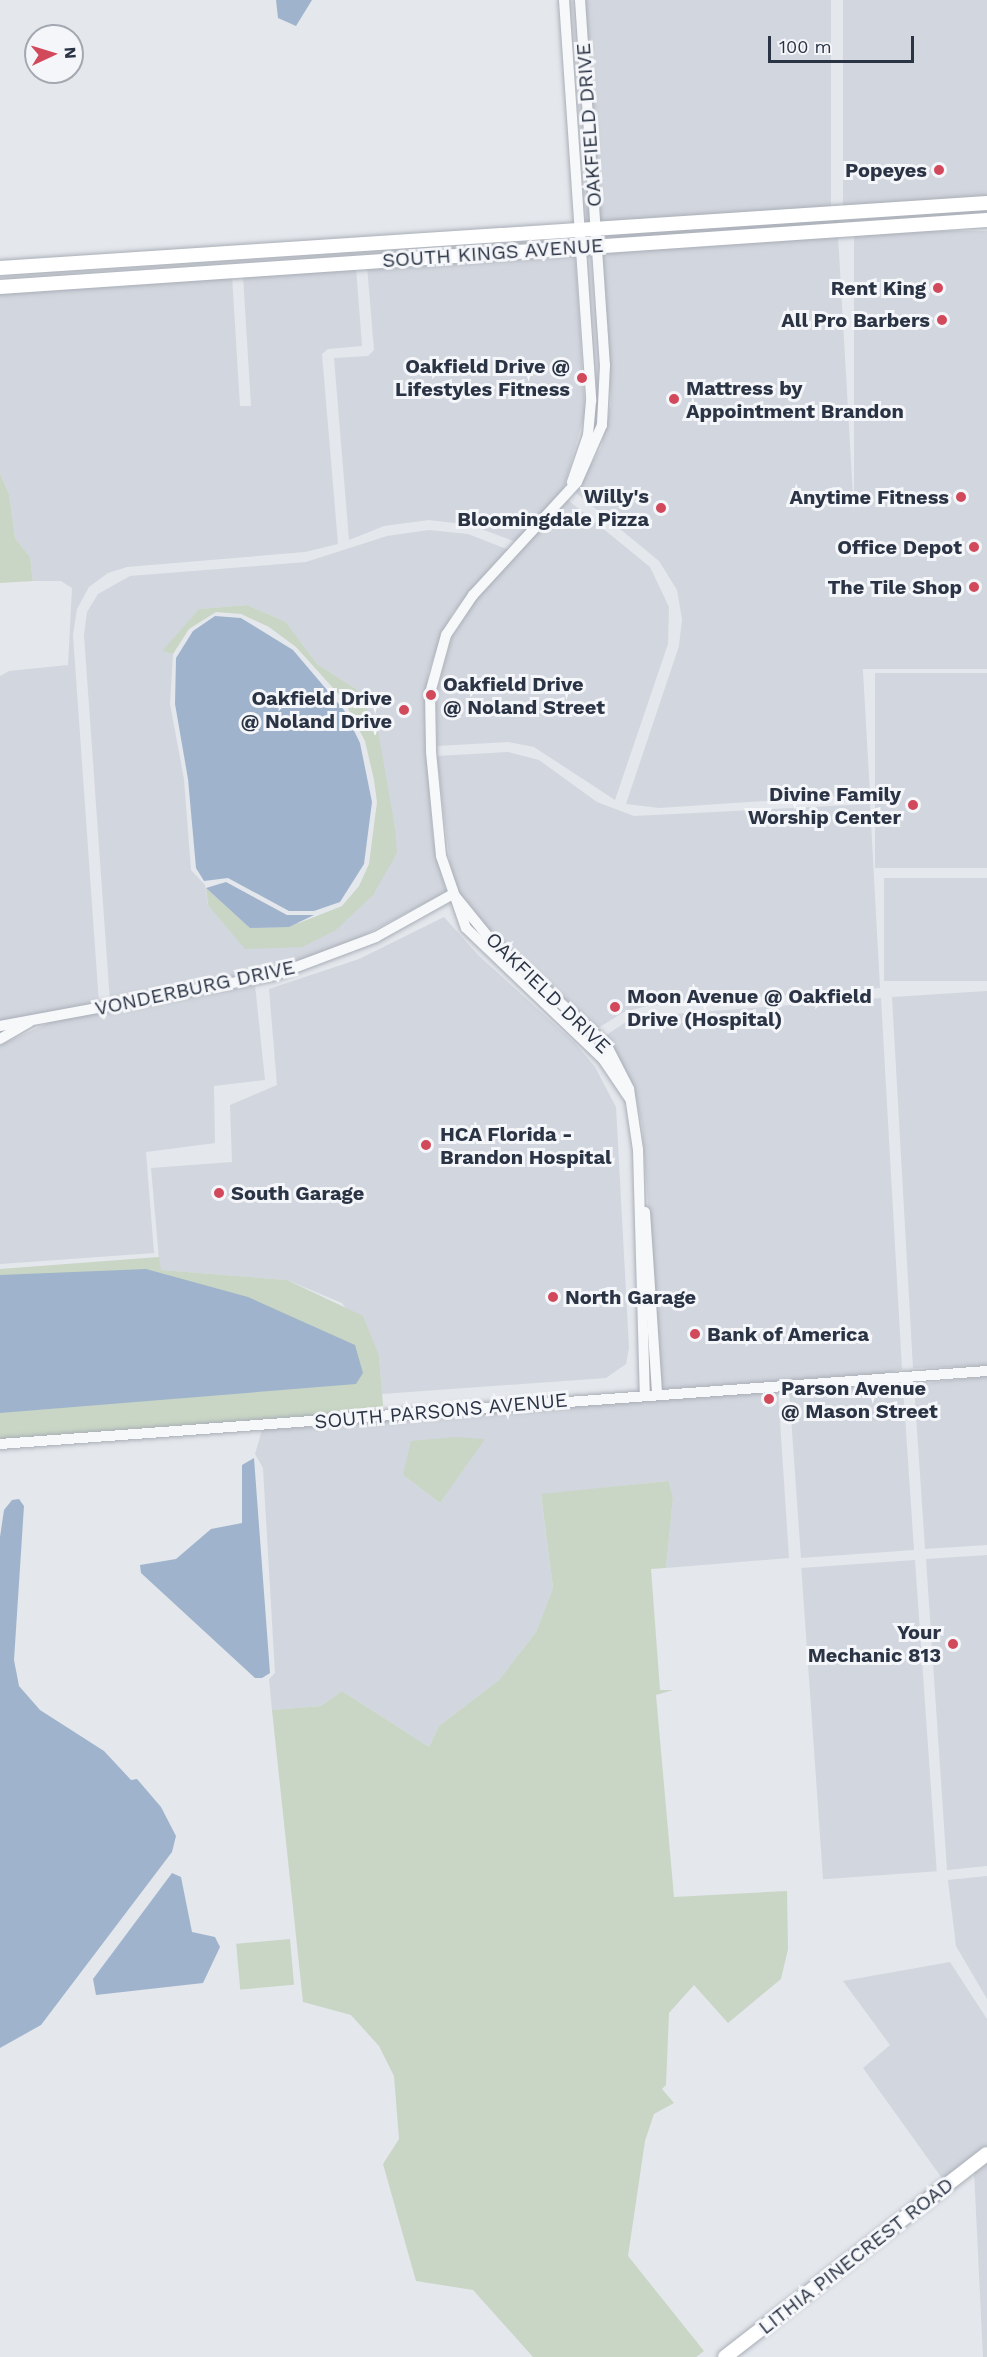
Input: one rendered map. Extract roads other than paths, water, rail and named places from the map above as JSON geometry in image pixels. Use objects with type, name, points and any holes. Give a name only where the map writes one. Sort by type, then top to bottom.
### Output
[{"type":"main road","name":"SOUTH KINGS AVENUE","points":[[0,268],[579,227],[987,203]]},
{"type":"main road","name":"SOUTH KINGS AVENUE","points":[[0,287],[987,220]]},
{"type":"main road","points":[[386,260],[404,247],[510,232]]},
{"type":"main road","name":"LITHIA PINECREST ROAD","points":[[725,2357],[987,2154]]},
{"type":"street","name":"OAKFIELD DRIVE","points":[[564,0],[591,413],[568,493]]},
{"type":"street","name":"OAKFIELD DRIVE","points":[[580,0],[596,226],[605,404],[591,456],[568,493],[473,595],[439,652],[430,693],[431,752],[438,839],[453,894],[474,939],[534,986],[603,1059],[630,1099],[640,1192],[651,1395]]},
{"type":"street","name":"VONDERBURG DRIVE","points":[[0,1026],[284,972],[376,937],[453,894]]},
{"type":"street","name":"VONDERBURG DRIVE","points":[[0,1039],[30,1022]]},
{"type":"street","name":"SOUTH PARSONS AVENUE","points":[[0,1444],[987,1371]]},
{"type":"water","points":[[276,0],[312,0],[296,26],[278,18]]},
{"type":"water","points":[[215,616],[241,618],[293,650],[344,710],[360,743],[372,802],[364,864],[340,902],[314,911],[289,911],[228,878],[204,881],[196,868],[188,779],[175,704],[176,658],[193,631]]},
{"type":"water","points":[[226,882],[287,915],[314,915],[289,927],[250,928],[206,888]]},
{"type":"water","points":[[146,1269],[248,1297],[355,1345],[363,1373],[356,1384],[0,1413],[0,1275]]},
{"type":"water","points":[[254,1458],[270,1673],[262,1678],[255,1678],[141,1573],[140,1565],[176,1559],[211,1529],[242,1523],[242,1465]]},
{"type":"water","points":[[19,1499],[24,1506],[14,1660],[19,1686],[40,1710],[104,1751],[131,1780],[137,1779],[161,1807],[176,1836],[172,1852],[41,2025],[0,2048],[0,1537],[4,1510],[12,1500]]},
{"type":"water","points":[[172,1873],[181,1877],[192,1932],[215,1937],[220,1947],[203,1983],[96,1995],[93,1979]]},
{"type":"place","name":"Popeyes","points":[[939,170]]},
{"type":"place","name":"Rent King","points":[[938,288]]},
{"type":"place","name":"All Pro Barbers","points":[[942,320]]},
{"type":"place","name":"Oakfield Drive @ Lifestyles Fitness","points":[[582,378]]},
{"type":"place","name":"Mattress by Appointment Brandon","points":[[674,399]]},
{"type":"place","name":"Anytime Fitness","points":[[961,497]]},
{"type":"place","name":"Willy's Bloomingdale Pizza","points":[[661,508]]},
{"type":"place","name":"Office Depot","points":[[974,547]]},
{"type":"place","name":"The Tile Shop","points":[[974,587]]},
{"type":"place","name":"Oakfield Drive @ Noland Street","points":[[431,695]]},
{"type":"place","name":"Oakfield Drive @ Noland Drive","points":[[404,710]]},
{"type":"place","name":"Divine Family Worship Center","points":[[913,805]]},
{"type":"place","name":"Moon Avenue @ Oakfield Drive (Hospital)","points":[[615,1007]]},
{"type":"place","name":"HCA Florida - Brandon Hospital","points":[[426,1145]]},
{"type":"place","name":"South Garage","points":[[219,1193]]},
{"type":"place","name":"North Garage","points":[[553,1297]]},
{"type":"place","name":"Bank of America","points":[[695,1334]]},
{"type":"place","name":"Parson Avenue @ Mason Street","points":[[769,1399]]},
{"type":"place","name":"Your Mechanic 813","points":[[953,1644]]}]
